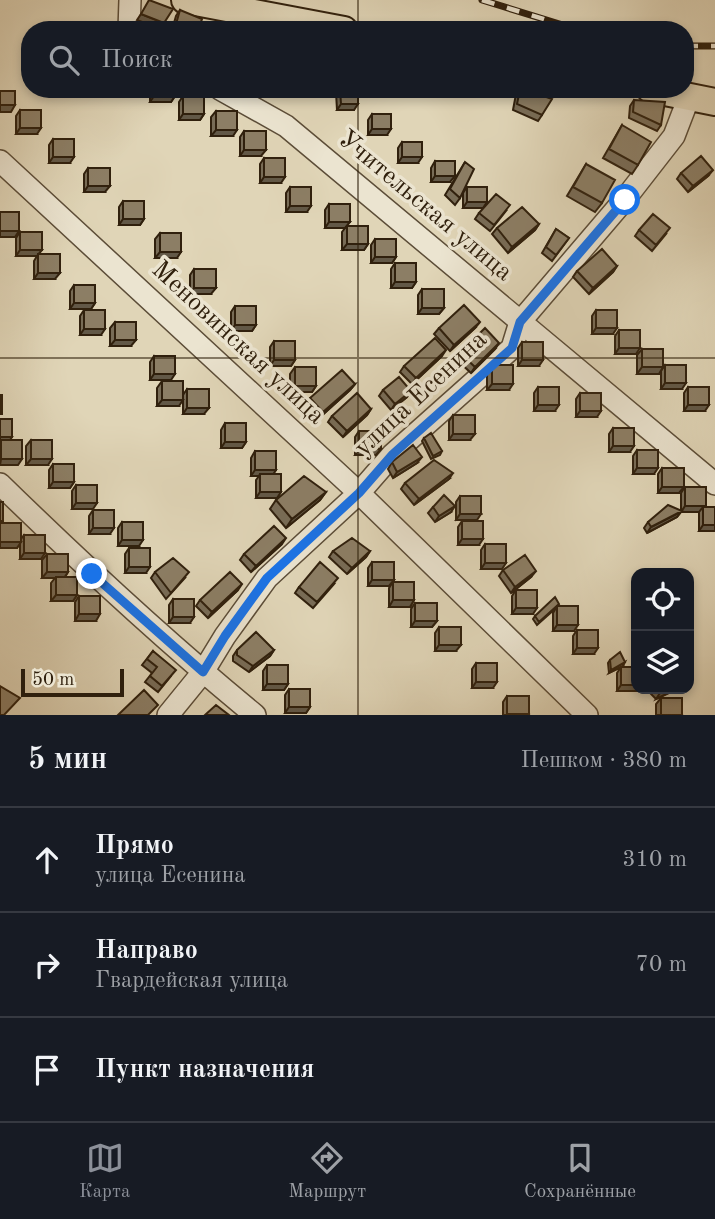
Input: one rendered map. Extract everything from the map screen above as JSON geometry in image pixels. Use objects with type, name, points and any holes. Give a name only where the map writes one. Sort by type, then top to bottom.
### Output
[{"type":"main road","points":[[185,0],[296,21]]},
{"type":"main road","points":[[694,98],[715,102]]},
{"type":"street","points":[[130,0],[130,21]]},
{"type":"street","name":"Учительская улица","points":[[236,98],[286,126],[715,484]]},
{"type":"street","name":"улица Есенина","points":[[168,715],[203,672],[267,578],[359,493],[393,454],[512,348],[520,322],[625,200],[674,136],[689,98]]},
{"type":"street","name":"Меновинская улица","points":[[0,161],[359,493],[587,715]]},
{"type":"street","points":[[0,484],[92,574],[255,715]]},
{"type":"building","points":[[149,0],[173,9],[165,21],[141,14]]},
{"type":"building","points":[[180,10],[202,19],[201,21],[177,21]]},
{"type":"building","points":[[0,91],[15,91],[15,105],[0,105]]},
{"type":"building","points":[[183,98],[204,98],[204,114],[183,114]]},
{"type":"building","points":[[341,98],[358,98],[358,104],[341,104]]},
{"type":"building","points":[[518,98],[552,99],[542,115],[517,104]]},
{"type":"building","points":[[634,100],[665,102],[661,125],[633,112]]},
{"type":"building","points":[[20,110],[41,110],[41,128],[20,128]]},
{"type":"building","points":[[216,111],[237,111],[237,130],[216,130]]},
{"type":"building","points":[[372,114],[391,114],[391,129],[372,129]]},
{"type":"building","points":[[622,125],[651,142],[638,165],[609,149]]},
{"type":"building","points":[[244,131],[266,131],[266,150],[244,150]]},
{"type":"building","points":[[53,139],[74,139],[74,157],[53,157]]},
{"type":"building","points":[[402,142],[422,142],[422,157],[402,157]]},
{"type":"building","points":[[701,156],[713,170],[693,186],[681,173]]},
{"type":"building","points":[[264,158],[285,158],[285,177],[264,177]]},
{"type":"building","points":[[435,161],[455,161],[455,176],[435,176]]},
{"type":"building","points":[[465,162],[474,169],[460,198],[450,189]]},
{"type":"building","points":[[586,164],[615,180],[602,203],[573,187]]},
{"type":"building","points":[[88,168],[110,168],[110,186],[88,186]]},
{"type":"building","points":[[290,187],[311,187],[311,206],[290,206]]},
{"type":"building","points":[[467,187],[487,187],[487,202],[467,202]]},
{"type":"building","points":[[496,194],[510,205],[494,225],[479,213]]},
{"type":"building","points":[[123,201],[144,201],[144,219],[123,219]]},
{"type":"building","points":[[329,204],[350,204],[350,222],[329,222]]},
{"type":"building","points":[[522,207],[539,224],[512,247],[497,228]]},
{"type":"building","points":[[0,212],[19,212],[19,231],[0,231]]},
{"type":"building","points":[[653,214],[670,228],[656,245],[639,230]]},
{"type":"building","points":[[347,226],[368,226],[368,244],[347,244]]},
{"type":"building","points":[[556,229],[569,238],[556,255],[546,247]]},
{"type":"building","points":[[20,232],[42,232],[42,250],[20,250]]},
{"type":"building","points":[[160,233],[181,233],[181,252],[160,252]]},
{"type":"building","points":[[375,239],[396,239],[396,257],[375,257]]},
{"type":"building","points":[[602,249],[617,266],[593,288],[577,271]]},
{"type":"building","points":[[38,254],[60,254],[60,273],[38,273]]},
{"type":"building","points":[[395,263],[416,263],[416,282],[395,282]]},
{"type":"building","points":[[194,269],[216,269],[216,288],[194,288]]},
{"type":"building","points":[[74,285],[95,285],[95,303],[74,303]]},
{"type":"building","points":[[422,289],[444,289],[444,308],[422,308]]},
{"type":"building","points":[[464,305],[480,322],[454,345],[439,328]]},
{"type":"building","points":[[235,306],[256,306],[256,325],[235,325]]},
{"type":"building","points":[[84,310],[105,310],[105,329],[84,329]]},
{"type":"building","points":[[596,310],[617,310],[617,328],[596,328]]},
{"type":"building","points":[[115,322],[136,322],[136,340],[115,340]]},
{"type":"building","points":[[485,328],[499,343],[475,367],[460,353]]},
{"type":"building","points":[[619,330],[640,330],[640,348],[619,348]]},
{"type":"building","points":[[435,338],[446,350],[416,378],[404,366]]},
{"type":"building","points":[[274,341],[295,341],[295,360],[274,360]]},
{"type":"building","points":[[522,342],[543,342],[543,360],[522,360]]},
{"type":"building","points":[[642,349],[663,349],[663,367],[642,367]]},
{"type":"building","points":[[154,356],[175,356],[175,374],[154,374]]},
{"type":"building","points":[[492,365],[513,365],[513,384],[492,384]]},
{"type":"building","points":[[665,365],[686,365],[686,383],[665,383]]},
{"type":"building","points":[[295,367],[316,367],[316,386],[295,386]]},
{"type":"building","points":[[342,370],[355,384],[323,412],[310,398]]},
{"type":"building","points":[[399,377],[411,391],[395,404],[383,390]]},
{"type":"building","points":[[162,381],[183,381],[183,400],[162,400]]},
{"type":"building","points":[[538,387],[559,387],[559,405],[538,405]]},
{"type":"building","points":[[688,387],[709,387],[709,405],[688,405]]},
{"type":"building","points":[[187,389],[209,389],[209,408],[187,408]]},
{"type":"building","points":[[357,393],[371,409],[347,431],[332,416]]},
{"type":"building","points":[[580,393],[601,393],[601,411],[580,411]]},
{"type":"building","points":[[2,395],[2,414],[0,414]]},
{"type":"building","points":[[453,415],[475,415],[475,434],[453,434]]},
{"type":"building","points":[[0,419],[12,419],[12,437],[0,437]]},
{"type":"building","points":[[225,423],[246,423],[246,442],[225,442]]},
{"type":"building","points":[[613,428],[634,428],[634,446],[613,446]]},
{"type":"building","points":[[359,431],[381,431],[381,449],[359,449]]},
{"type":"building","points":[[431,433],[442,451],[433,456],[424,438]]},
{"type":"building","points":[[1,440],[22,440],[22,459],[1,459]]},
{"type":"building","points":[[31,440],[52,440],[52,459],[31,459]]},
{"type":"building","points":[[413,445],[422,457],[397,472],[392,462]]},
{"type":"building","points":[[637,450],[658,450],[658,468],[637,468]]},
{"type":"building","points":[[255,451],[276,451],[276,470],[255,470]]},
{"type":"building","points":[[434,460],[453,473],[419,499],[405,483]]},
{"type":"building","points":[[53,464],[74,464],[74,482],[53,482]]},
{"type":"building","points":[[662,468],[684,468],[684,487],[662,487]]},
{"type":"building","points":[[260,474],[281,474],[281,492],[260,492]]},
{"type":"building","points":[[304,476],[326,492],[292,519],[276,500]]},
{"type":"building","points":[[76,485],[97,485],[97,503],[76,503]]},
{"type":"building","points":[[685,487],[706,487],[706,506],[685,506]]},
{"type":"building","points":[[444,495],[455,506],[439,516],[433,507]]},
{"type":"building","points":[[460,496],[481,496],[481,514],[460,514]]},
{"type":"building","points":[[0,502],[3,502],[3,521],[0,521]]},
{"type":"building","points":[[668,505],[682,511],[651,527],[648,522]]},
{"type":"building","points":[[703,507],[715,507],[715,525],[703,525]]},
{"type":"building","points":[[93,510],[114,510],[114,528],[93,528]]},
{"type":"building","points":[[462,521],[483,521],[483,539],[462,539]]},
{"type":"building","points":[[122,522],[143,522],[143,540],[122,540]]},
{"type":"building","points":[[0,523],[21,523],[21,542],[0,542]]},
{"type":"building","points":[[274,526],[286,538],[256,566],[244,554]]},
{"type":"building","points":[[24,535],[45,535],[45,553],[24,553]]},
{"type":"building","points":[[352,538],[370,551],[352,568],[333,551]]},
{"type":"building","points":[[485,544],[506,544],[506,563],[485,563]]},
{"type":"building","points":[[129,548],[150,548],[150,567],[129,567]]},
{"type":"building","points":[[47,554],[68,554],[68,572],[47,572]]},
{"type":"building","points":[[525,555],[536,571],[515,587],[503,570]]},
{"type":"building","points":[[173,558],[189,572],[171,593],[155,572]]},
{"type":"building","points":[[320,562],[338,578],[317,602],[299,587]]},
{"type":"building","points":[[372,562],[394,562],[394,580],[372,580]]},
{"type":"building","points":[[230,572],[242,584],[212,612],[200,600]]},
{"type":"building","points":[[56,577],[77,577],[77,595],[56,595]]},
{"type":"building","points":[[393,582],[414,582],[414,600],[393,600]]},
{"type":"building","points":[[516,590],[537,590],[537,608],[516,608]]},
{"type":"building","points":[[79,596],[100,596],[100,614],[79,614]]},
{"type":"building","points":[[555,597],[559,604],[539,622],[535,616]]},
{"type":"building","points":[[173,599],[194,599],[194,617],[173,617]]},
{"type":"building","points":[[415,603],[437,603],[437,621],[415,621]]},
{"type":"building","points":[[557,606],[578,606],[578,625],[557,625]]},
{"type":"building","points":[[439,627],[461,627],[461,645],[439,645]]},
{"type":"building","points":[[577,630],[598,630],[598,648],[577,648]]},
{"type":"building","points":[[256,632],[274,650],[253,666],[237,655],[237,650]]},
{"type":"building","points":[[153,651],[176,670],[162,686],[150,676],[157,667],[147,659]]},
{"type":"building","points":[[620,652],[625,662],[611,670],[610,660]]},
{"type":"building","points":[[476,663],[497,663],[497,682],[476,682]]},
{"type":"building","points":[[267,665],[288,665],[288,684],[267,684]]},
{"type":"building","points":[[621,667],[631,667],[631,685],[621,685]]},
{"type":"building","points":[[0,686],[20,698],[4,715],[0,715]]},
{"type":"building","points":[[289,689],[310,689],[310,707],[289,707]]},
{"type":"building","points":[[144,690],[158,705],[148,715],[118,715]]},
{"type":"building","points":[[507,696],[529,696],[529,714],[507,714]]},
{"type":"building","points":[[661,698],[682,698],[682,715],[661,715]]},
{"type":"building","points":[[216,705],[229,715],[205,715]]},
{"type":"railway","points":[[482,0],[550,21]]},
{"type":"railway","points":[[694,46],[715,46]]},
{"type":"route","points":[[92,574],[203,672],[267,578],[359,493],[393,454],[512,348],[520,322],[625,200]]}]
